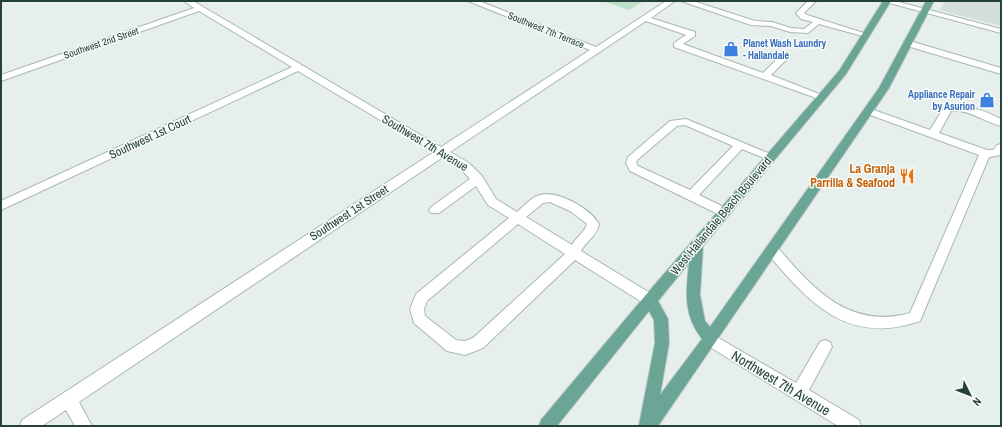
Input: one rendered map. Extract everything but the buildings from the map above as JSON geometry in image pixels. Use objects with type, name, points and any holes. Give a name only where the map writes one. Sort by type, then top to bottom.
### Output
[{"type":"main road","name":"West Hallandale Beach Boulevard","points":[[547,426],[650,300],[843,72],[887,1]]},
{"type":"main road","points":[[647,426],[710,339],[884,88],[930,1]]},
{"type":"main road","points":[[697,244],[693,295],[698,323],[710,339]]},
{"type":"main road","points":[[647,426],[662,343],[661,319],[650,300]]},
{"type":"street","name":"Southwest 7th Avenue","points":[[188,1],[465,166],[478,179],[483,191],[492,202],[650,300]]},
{"type":"street","name":"Southwest 7th Terrace","points":[[472,1],[597,50]]},
{"type":"street","name":"Southwest 1st Street","points":[[28,426],[671,1]]},
{"type":"street","points":[[685,1],[754,23],[772,24],[794,30],[810,29],[818,21]]},
{"type":"street","points":[[812,1],[800,13],[804,17],[866,35]]},
{"type":"street","points":[[887,1],[1001,31]]},
{"type":"street","name":"Southwest 2nd Street","points":[[1,78],[200,8]]},
{"type":"street","points":[[645,18],[692,34],[677,45],[822,97]]},
{"type":"street","points":[[907,43],[1001,71]]},
{"type":"street","points":[[765,76],[784,57]]},
{"type":"street","name":"Southwest 1st Court","points":[[1,206],[299,67]]},
{"type":"street","points":[[933,134],[947,109],[954,107],[993,119],[1001,124]]},
{"type":"street","points":[[868,111],[985,153],[995,154],[999,151],[1001,146]]},
{"type":"street","points":[[724,212],[634,168],[631,163],[632,159],[674,123],[680,121],[686,122],[770,158]]},
{"type":"street","points":[[691,196],[740,145]]},
{"type":"street","points":[[772,250],[813,295],[829,307],[845,315],[875,323],[902,322],[915,317],[985,153]]},
{"type":"street","points":[[435,210],[478,179]]},
{"type":"street","points":[[550,198],[558,200],[591,218],[594,224],[592,230],[580,241],[574,253],[478,343],[465,348],[452,346],[419,319],[417,309],[421,298],[518,217],[540,199],[550,198]]},
{"type":"street","name":"Northwest 7th Avenue","points":[[710,339],[853,426]]},
{"type":"street","points":[[800,393],[825,347]]},
{"type":"street","points":[[68,400],[84,426]]},
{"type":"shaded area","points":[[946,1],[1001,1],[1001,26],[939,10]]},
{"type":"green space","points":[[602,1],[644,1],[629,10]]},
{"type":"place","name":"Planet Wash Laundry - Hallandale","points":[[731,49]]},
{"type":"place","name":"Appliance Repair by Asurion","points":[[987,100]]},
{"type":"place","name":"La Granja Parrilla & Seafood","points":[[907,176]]}]
